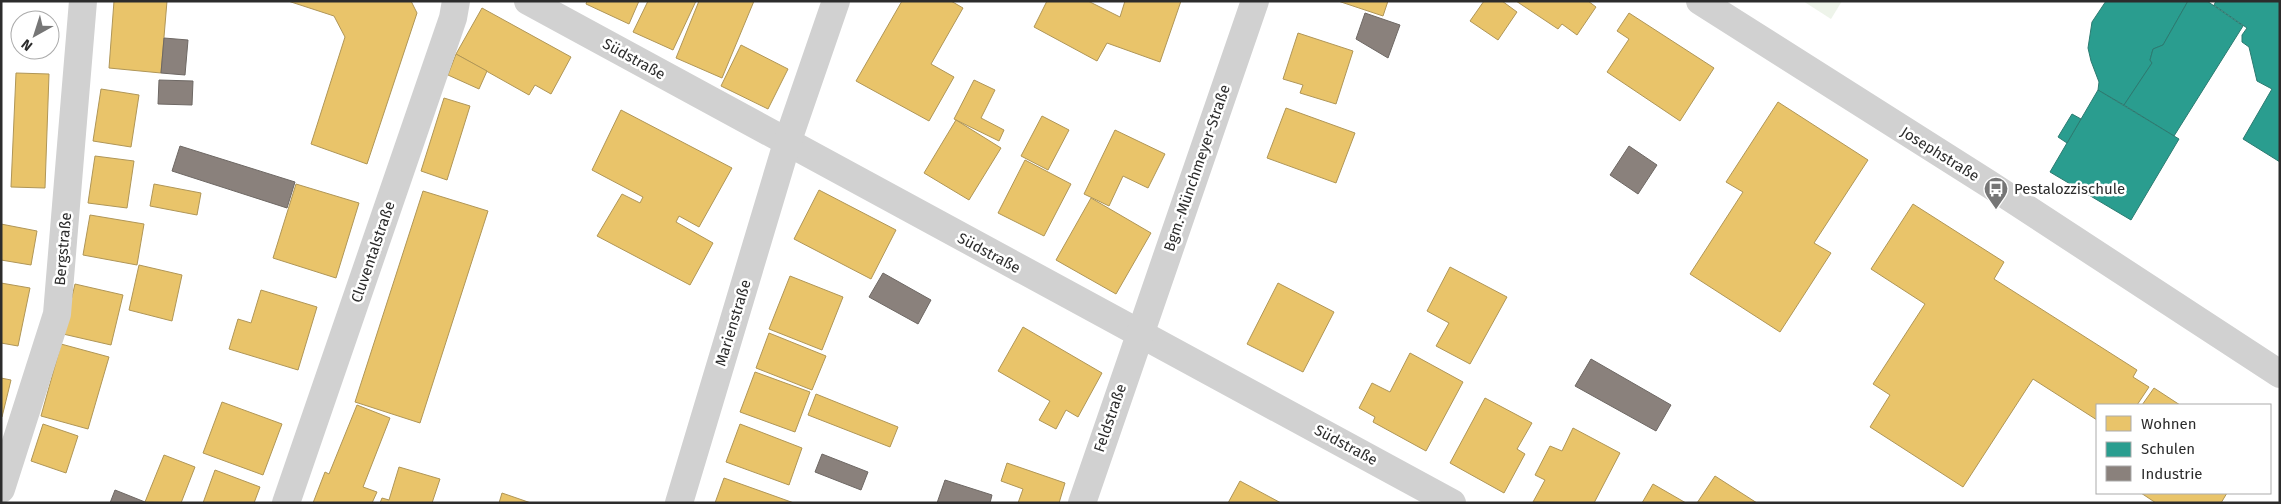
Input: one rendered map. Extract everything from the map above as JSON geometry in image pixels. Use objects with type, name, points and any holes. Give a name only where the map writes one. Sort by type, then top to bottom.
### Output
[{"type":"street","name":"Bergstraße","points":[[1,489],[57,314],[83,1]]},
{"type":"street","name":"Cluventalstraße","points":[[286,503],[453,18],[456,1]]},
{"type":"street","name":"Südstraße","points":[[528,1],[786,143],[1452,503]]},
{"type":"street","name":"Marienstraße","points":[[679,503],[786,143],[836,1]]},
{"type":"street","name":"Bgm.-Münchmeyer-Straße","points":[[1139,334],[1255,1]]},
{"type":"street","name":"Josephstraße","points":[[1700,1],[1989,184],[2280,374]]},
{"type":"street","name":"Feldstraße","points":[[1082,503],[1139,334]]},
{"type":"shaded area","points":[[1803,1],[1842,1],[1831,19]]},
{"type":"building: Wohnen","points":[[114,1],[167,1],[161,73],[109,68]]},
{"type":"building: Wohnen","points":[[288,1],[411,1],[417,13],[367,164],[311,144],[345,37],[334,16]]},
{"type":"building: Wohnen","points":[[587,1],[639,1],[629,24],[586,4]]},
{"type":"building: Wohnen","points":[[648,1],[696,1],[673,50],[633,32]]},
{"type":"building: Wohnen","points":[[699,1],[754,1],[722,78],[676,58]]},
{"type":"building: Wohnen","points":[[902,1],[951,1],[963,8],[931,64],[954,77],[929,121],[856,81]]},
{"type":"building: Wohnen","points":[[1047,1],[1088,1],[1120,17],[1125,1],[1181,1],[1160,62],[1107,43],[1097,61],[1034,27]]},
{"type":"building: Wohnen","points":[[1338,1],[1388,1],[1383,16]]},
{"type":"building: Wohnen","points":[[1484,1],[1502,1],[1517,12],[1498,40],[1470,21]]},
{"type":"building: Wohnen","points":[[1516,1],[1588,1],[1596,7],[1577,35],[1562,24],[1558,29]]},
{"type":"building: Wohnen","points":[[482,8],[571,57],[551,94],[535,85],[529,95],[456,54]]},
{"type":"building: Wohnen","points":[[1629,13],[1714,68],[1680,121],[1607,72],[1629,39],[1617,31]]},
{"type":"building: Wohnen","points":[[1298,33],[1353,51],[1336,104],[1300,93],[1303,85],[1283,79]]},
{"type":"building: Wohnen","points":[[741,45],[788,69],[768,109],[721,86]]},
{"type":"building: Wohnen","points":[[456,54],[487,71],[479,89],[448,75]]},
{"type":"building: Wohnen","points":[[16,73],[49,74],[45,188],[11,187]]},
{"type":"building: Wohnen","points":[[974,80],[995,90],[981,118],[1004,130],[999,141],[954,119]]},
{"type":"building: Wohnen","points":[[101,89],[139,95],[131,147],[93,141]]},
{"type":"building: Wohnen","points":[[444,98],[470,106],[447,180],[421,171]]},
{"type":"building: Wohnen","points":[[1778,102],[1868,160],[1814,243],[1831,253],[1780,332],[1690,274],[1743,192],[1726,182]]},
{"type":"building: Wohnen","points":[[1286,108],[1355,133],[1336,183],[1267,158]]},
{"type":"building: Wohnen","points":[[621,110],[732,168],[699,227],[679,216],[676,222],[713,243],[690,285],[597,236],[622,194],[640,203],[643,197],[592,170]]},
{"type":"building: Wohnen","points":[[1042,116],[1069,130],[1048,170],[1021,156]]},
{"type":"building: Wohnen","points":[[956,120],[1001,148],[969,200],[924,173]]},
{"type":"building: Wohnen","points":[[1115,130],[1165,154],[1148,188],[1123,176],[1109,206],[1084,194]]},
{"type":"building: Wohnen","points":[[95,156],[134,161],[127,208],[88,203]]},
{"type":"building: Wohnen","points":[[1025,160],[1071,184],[1044,236],[998,213]]},
{"type":"building: Wohnen","points":[[154,184],[201,193],[197,215],[150,206]]},
{"type":"building: Wohnen","points":[[296,184],[359,203],[336,278],[273,258]]},
{"type":"building: Wohnen","points":[[819,190],[896,230],[871,279],[794,239]]},
{"type":"building: Wohnen","points":[[423,191],[488,211],[420,423],[355,402]]},
{"type":"building: Wohnen","points":[[1091,198],[1151,233],[1116,294],[1056,260]]},
{"type":"building: Wohnen","points":[[1913,204],[2004,262],[1994,279],[2137,370],[2133,377],[2149,387],[2138,404],[2096,404],[2096,419],[2033,379],[1963,487],[1870,427],[1890,395],[1873,384],[1925,304],[1871,269]]},
{"type":"building: Wohnen","points":[[90,215],[144,224],[137,265],[83,255]]},
{"type":"building: Wohnen","points":[[1,224],[37,231],[31,265],[1,260]]},
{"type":"building: Wohnen","points":[[139,265],[182,275],[172,321],[129,310]]},
{"type":"building: Wohnen","points":[[1450,267],[1507,297],[1470,364],[1436,346],[1449,323],[1427,311]]},
{"type":"building: Wohnen","points":[[790,276],[843,297],[822,350],[769,329]]},
{"type":"building: Wohnen","points":[[1,283],[30,288],[18,346],[1,343]]},
{"type":"building: Wohnen","points":[[1278,283],[1334,312],[1303,372],[1247,344]]},
{"type":"building: Wohnen","points":[[75,284],[123,295],[111,345],[63,334]]},
{"type":"building: Wohnen","points":[[261,290],[317,307],[298,370],[229,349],[238,319],[251,323]]},
{"type":"building: Wohnen","points":[[1023,327],[1102,373],[1078,417],[1066,410],[1056,429],[1039,420],[1050,401],[998,371]]},
{"type":"building: Wohnen","points":[[769,333],[826,356],[812,390],[756,368]]},
{"type":"building: Wohnen","points":[[61,344],[109,357],[88,429],[41,416]]},
{"type":"building: Wohnen","points":[[1410,353],[1463,382],[1426,451],[1373,422],[1375,417],[1359,408],[1372,383],[1390,392]]},
{"type":"building: Wohnen","points":[[755,372],[810,392],[795,432],[740,412]]},
{"type":"building: Wohnen","points":[[1,378],[11,380],[2,417],[1,417]]},
{"type":"building: Wohnen","points":[[2154,388],[2178,404],[2143,404]]},
{"type":"building: Wohnen","points":[[816,394],[898,427],[890,447],[808,415]]},
{"type":"building: Wohnen","points":[[1485,398],[1532,423],[1517,449],[1525,454],[1504,493],[1450,463]]},
{"type":"building: Wohnen","points":[[222,402],[282,424],[263,475],[203,453]]},
{"type":"building: Wohnen","points":[[357,405],[390,418],[363,487],[377,492],[372,503],[313,503],[325,472],[329,474]]},
{"type":"building: Wohnen","points":[[43,424],[78,436],[66,473],[31,461]]},
{"type":"building: Wohnen","points":[[740,424],[802,448],[789,485],[726,462]]},
{"type":"building: Wohnen","points":[[1573,428],[1620,453],[1594,503],[1533,502],[1545,480],[1535,475],[1550,446],[1562,451]]},
{"type":"building: Wohnen","points":[[164,455],[195,467],[181,503],[145,502]]},
{"type":"building: Wohnen","points":[[1007,463],[1065,483],[1059,503],[1018,503],[1023,489],[1001,481]]},
{"type":"building: Wohnen","points":[[399,467],[440,479],[432,503],[380,503],[382,498],[389,500]]},
{"type":"building: Wohnen","points":[[215,470],[260,487],[254,503],[203,503]]},
{"type":"building: Wohnen","points":[[1715,476],[1757,503],[1697,503]]},
{"type":"building: Wohnen","points":[[724,478],[794,503],[715,503]]},
{"type":"building: Wohnen","points":[[1240,481],[1281,503],[1228,503]]},
{"type":"building: Wohnen","points":[[1653,484],[1686,503],[1642,503]]},
{"type":"building: Wohnen","points":[[502,493],[531,503],[499,503]]},
{"type":"building: Wohnen","points":[[2142,494],[2226,494],[2221,503],[2156,503]]},
{"type":"building: Schulen","points":[[2106,1],[2188,1],[2163,45],[2153,49],[2150,60],[2152,63],[2124,105],[2098,90],[2099,82],[2088,48],[2092,22]]},
{"type":"building: Schulen","points":[[2188,1],[2207,1],[2243,26],[2174,136],[2124,105],[2152,63],[2150,60],[2153,49],[2163,45]]},
{"type":"building: Schulen","points":[[2216,1],[2280,1],[2280,162],[2243,139],[2272,89],[2257,81],[2249,47],[2242,42],[2242,35],[2247,28],[2214,5]]},
{"type":"building: Schulen","points":[[2098,90],[2179,139],[2131,220],[2050,172]]},
{"type":"building: Schulen","points":[[2072,114],[2081,119],[2067,143],[2058,137]]},
{"type":"building: Industrie","points":[[1365,13],[1400,25],[1388,58],[1356,39]]},
{"type":"building: Industrie","points":[[164,38],[188,40],[185,75],[161,73]]},
{"type":"building: Industrie","points":[[159,80],[193,81],[192,105],[158,104]]},
{"type":"building: Industrie","points":[[180,146],[295,182],[287,208],[172,171]]},
{"type":"building: Industrie","points":[[1629,146],[1657,165],[1638,194],[1610,175]]},
{"type":"building: Industrie","points":[[883,273],[931,300],[918,324],[869,297]]},
{"type":"building: Industrie","points":[[1591,359],[1671,405],[1656,431],[1575,386]]},
{"type":"building: Industrie","points":[[822,454],[868,472],[861,490],[815,472]]},
{"type":"building: Industrie","points":[[945,480],[992,495],[990,503],[937,503]]},
{"type":"building: Industrie","points":[[115,490],[145,502],[147,503],[110,503]]},
{"type":"place","name":"Pestalozzischule","points":[[1996,210]]}]
